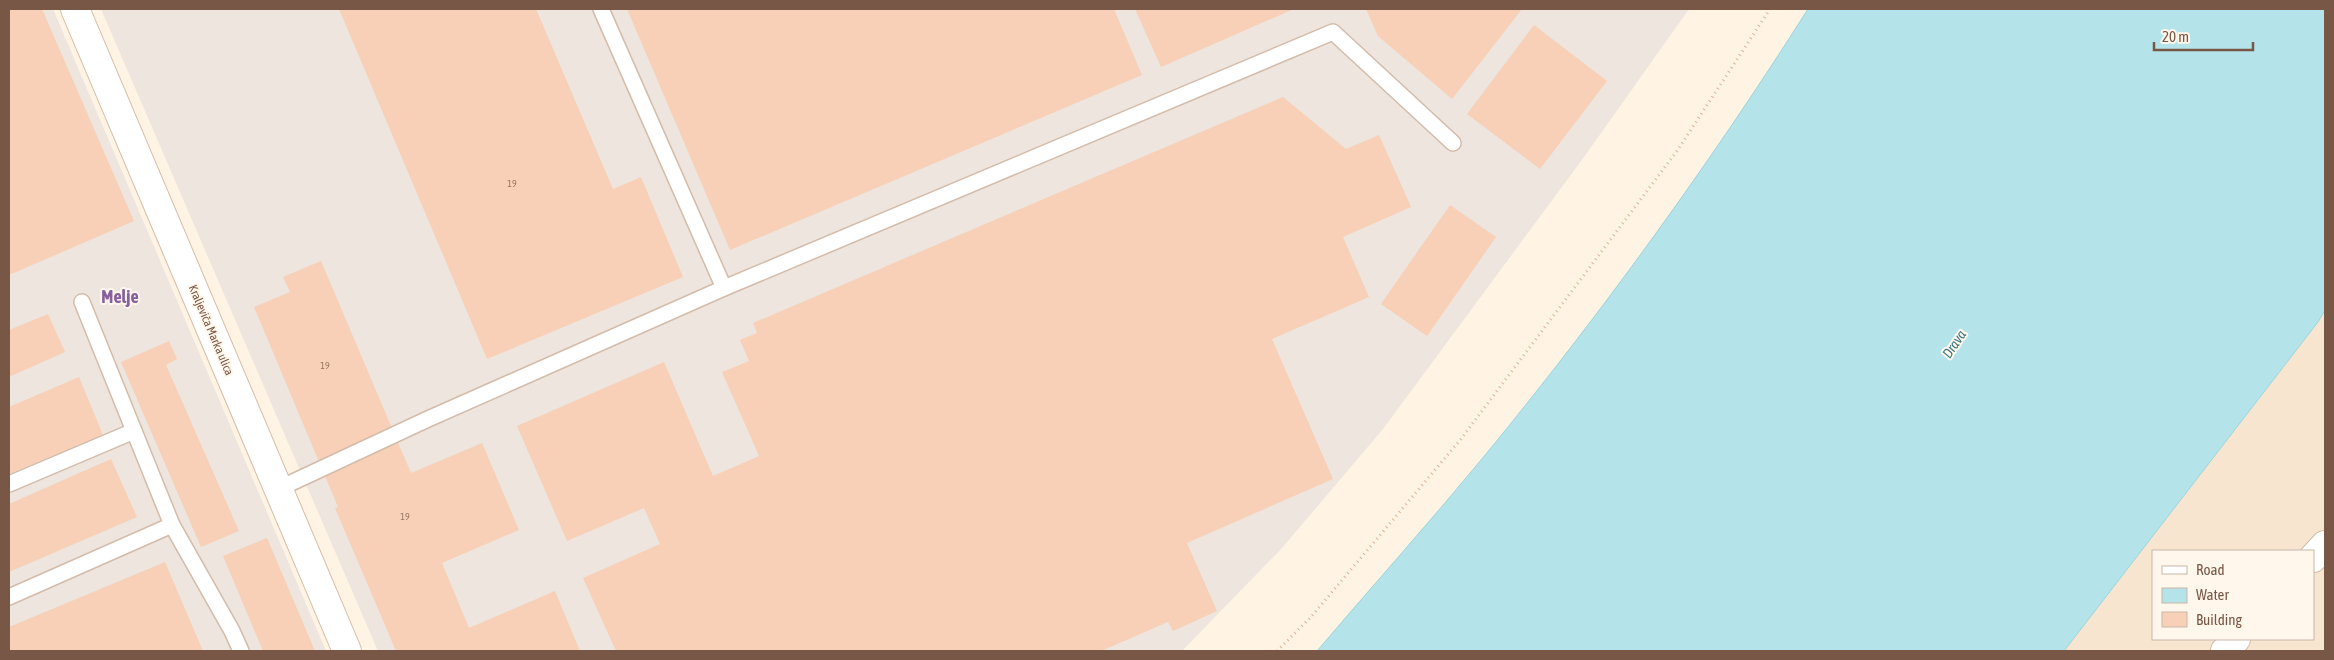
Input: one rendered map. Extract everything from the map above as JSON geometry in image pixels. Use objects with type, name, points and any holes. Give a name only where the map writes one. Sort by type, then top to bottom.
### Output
[{"type":"street","name":"Kraljeviča Marka ulica","points":[[75,9],[347,651]]},
{"type":"street","points":[[2314,557],[2325,545]]},
{"type":"street","points":[[2225,651],[2235,640]]},
{"type":"lane","points":[[601,9],[724,288]]},
{"type":"lane","points":[[278,489],[724,288],[1333,32],[1453,143]]},
{"type":"lane","points":[[82,302],[172,525],[232,631],[241,651]]},
{"type":"lane","points":[[9,484],[134,431]]},
{"type":"lane","points":[[9,597],[172,525]]},
{"type":"path","points":[[1277,651],[1311,617],[1461,439],[1677,151],[1770,9]]},
{"type":"shaded area","points":[[9,9],[53,9],[326,651],[9,651]]},
{"type":"shaded area","points":[[101,9],[1689,9],[1584,157],[1383,429],[1282,548],[1182,651],[378,651]]},
{"type":"shaded area","points":[[2325,310],[2325,651],[2064,651],[2318,322]]},
{"type":"water","name":"Drava","points":[[1808,9],[2325,9],[2325,310],[2318,322],[2064,651],[1317,651],[1465,479],[1571,347],[1694,180]]},
{"type":"building","points":[[9,9],[42,9],[134,221],[9,275]]},
{"type":"building","points":[[339,9],[536,9],[613,189],[641,177],[683,277],[487,359]]},
{"type":"building","points":[[627,9],[1114,9],[1142,75],[730,250]]},
{"type":"building","points":[[1135,9],[1294,9],[1161,67]]},
{"type":"building","points":[[1366,9],[1522,9],[1452,99],[1378,36]]},
{"type":"building","points":[[1534,25],[1607,81],[1540,169],[1467,114]]},
{"type":"building","points":[[1283,97],[1346,149],[1379,135],[1411,207],[1343,237],[1369,297],[1272,339],[1333,479],[1187,543],[1217,611],[1173,631],[1168,622],[1101,651],[616,651],[583,578],[660,544],[644,508],[567,541],[517,426],[664,362],[713,476],[759,456],[722,372],[749,361],[740,340],[757,333],[753,323]]},
{"type":"building","points":[[1450,205],[1496,237],[1427,336],[1381,304]]},
{"type":"building","points":[[321,261],[411,473],[482,443],[519,530],[442,563],[469,628],[555,591],[580,651],[396,651],[335,508],[338,507],[254,307],[290,292],[283,277]]},
{"type":"building","points":[[48,314],[65,352],[9,377],[9,330]]},
{"type":"building","points":[[169,341],[177,359],[166,365],[239,531],[201,547],[121,362]]},
{"type":"building","points":[[79,377],[103,435],[9,474],[9,407]]},
{"type":"building","points":[[111,459],[137,517],[9,572],[9,504]]},
{"type":"building","points":[[267,538],[315,651],[263,651],[223,556]]},
{"type":"building","points":[[165,562],[203,651],[9,651],[9,627]]},
{"type":"district","name":"Melje","points":[[120,297]]}]
